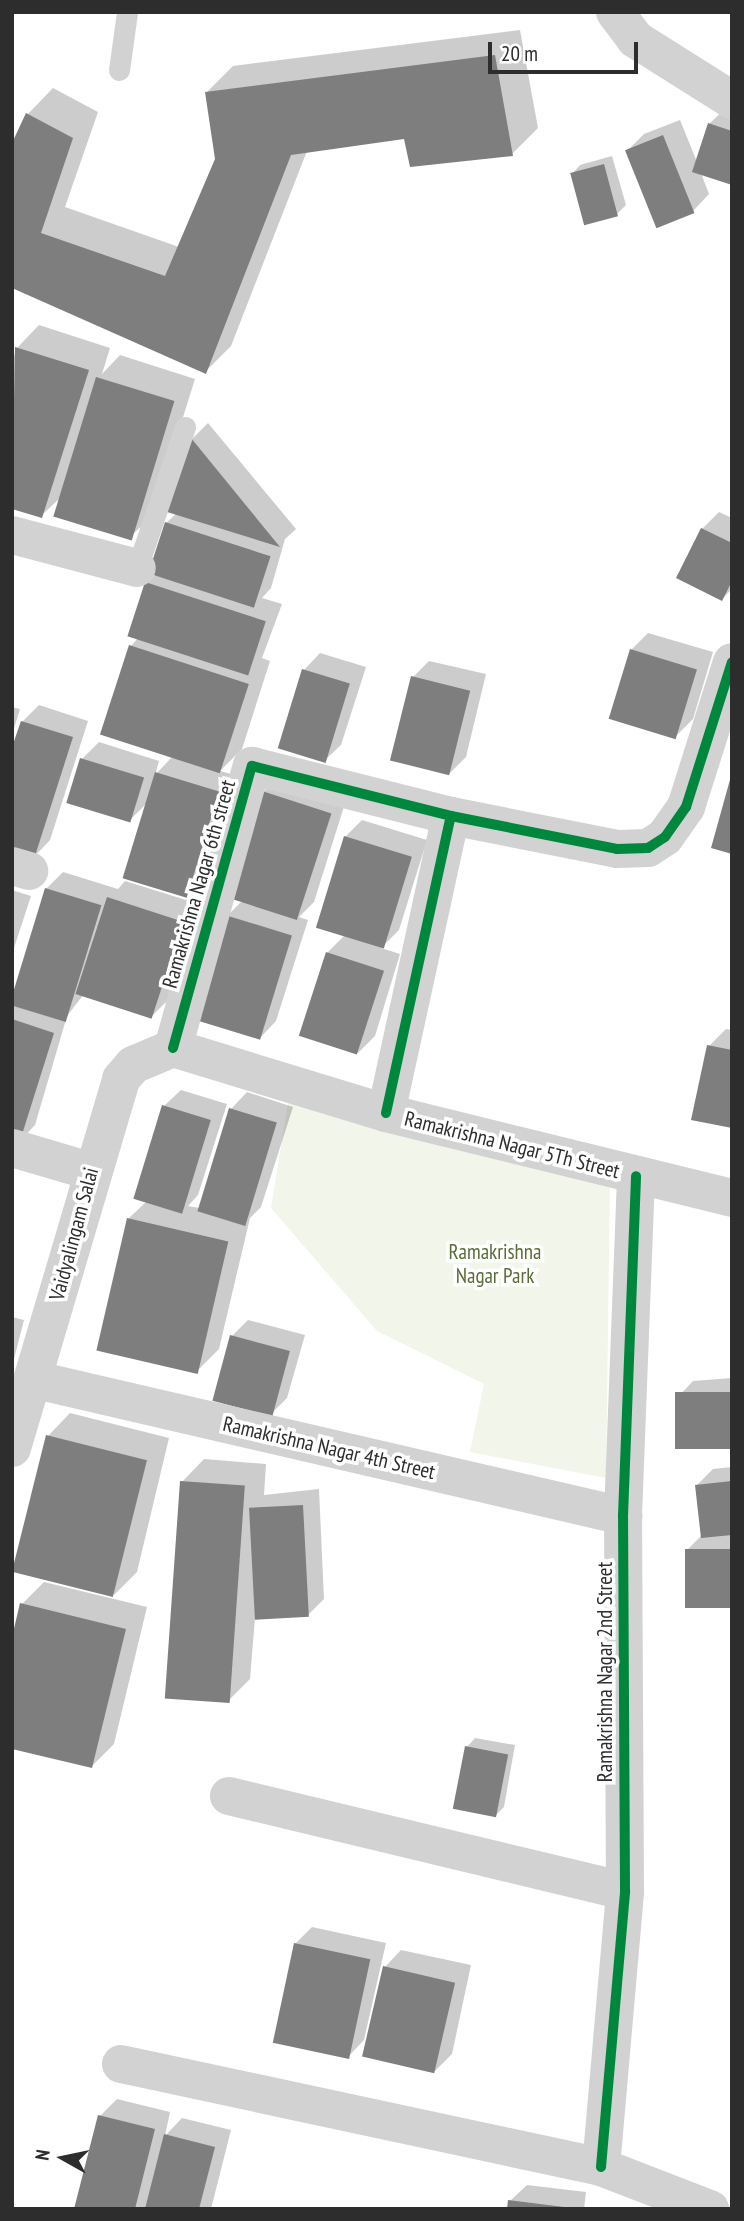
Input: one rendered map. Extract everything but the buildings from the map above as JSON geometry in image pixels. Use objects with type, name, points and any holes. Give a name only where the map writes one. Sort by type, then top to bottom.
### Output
[{"type":"street","points":[[615,12],[635,39],[732,100]]},
{"type":"street","points":[[12,535],[137,568]]},
{"type":"street","name":"Ramakrishna Nagar 6th street","points":[[173,1048],[252,766],[451,816],[617,849],[648,848],[665,837],[686,807],[732,662]]},
{"type":"street","points":[[386,1113],[451,816]]},
{"type":"street","name":"Ramakrishna Nagar 5Th Street","points":[[173,1048],[386,1113],[732,1198]]},
{"type":"street","name":"Vaidyalingam Salai","points":[[12,1448],[36,1380],[90,1171],[121,1079],[133,1065],[173,1048]]},
{"type":"street","points":[[12,1148],[90,1171]]},
{"type":"street","name":"Ramakrishna Nagar 2nd Street","points":[[601,2167],[625,1891],[624,1516],[636,1176]]},
{"type":"street","name":"Ramakrishna Nagar 4th Street","points":[[36,1380],[624,1516]]},
{"type":"street","points":[[229,1796],[625,1891]]},
{"type":"street","points":[[121,2064],[601,2167],[710,2209]]},
{"type":"lane","points":[[119,70],[127,12]]},
{"type":"lane","points":[[137,568],[185,427]]},
{"type":"green space","name":"Ramakrishna Nagar Park","points":[[289,1097],[610,1178],[606,1478],[470,1452],[484,1384],[377,1331],[271,1208]]},
{"type":"cycle path","points":[[173,1048],[252,766],[451,816],[617,849],[648,848],[665,837],[686,807],[732,662]]},
{"type":"cycle path","points":[[386,1113],[451,816]]},
{"type":"cycle path","points":[[601,2167],[625,1891],[623,1516],[636,1176]]}]
